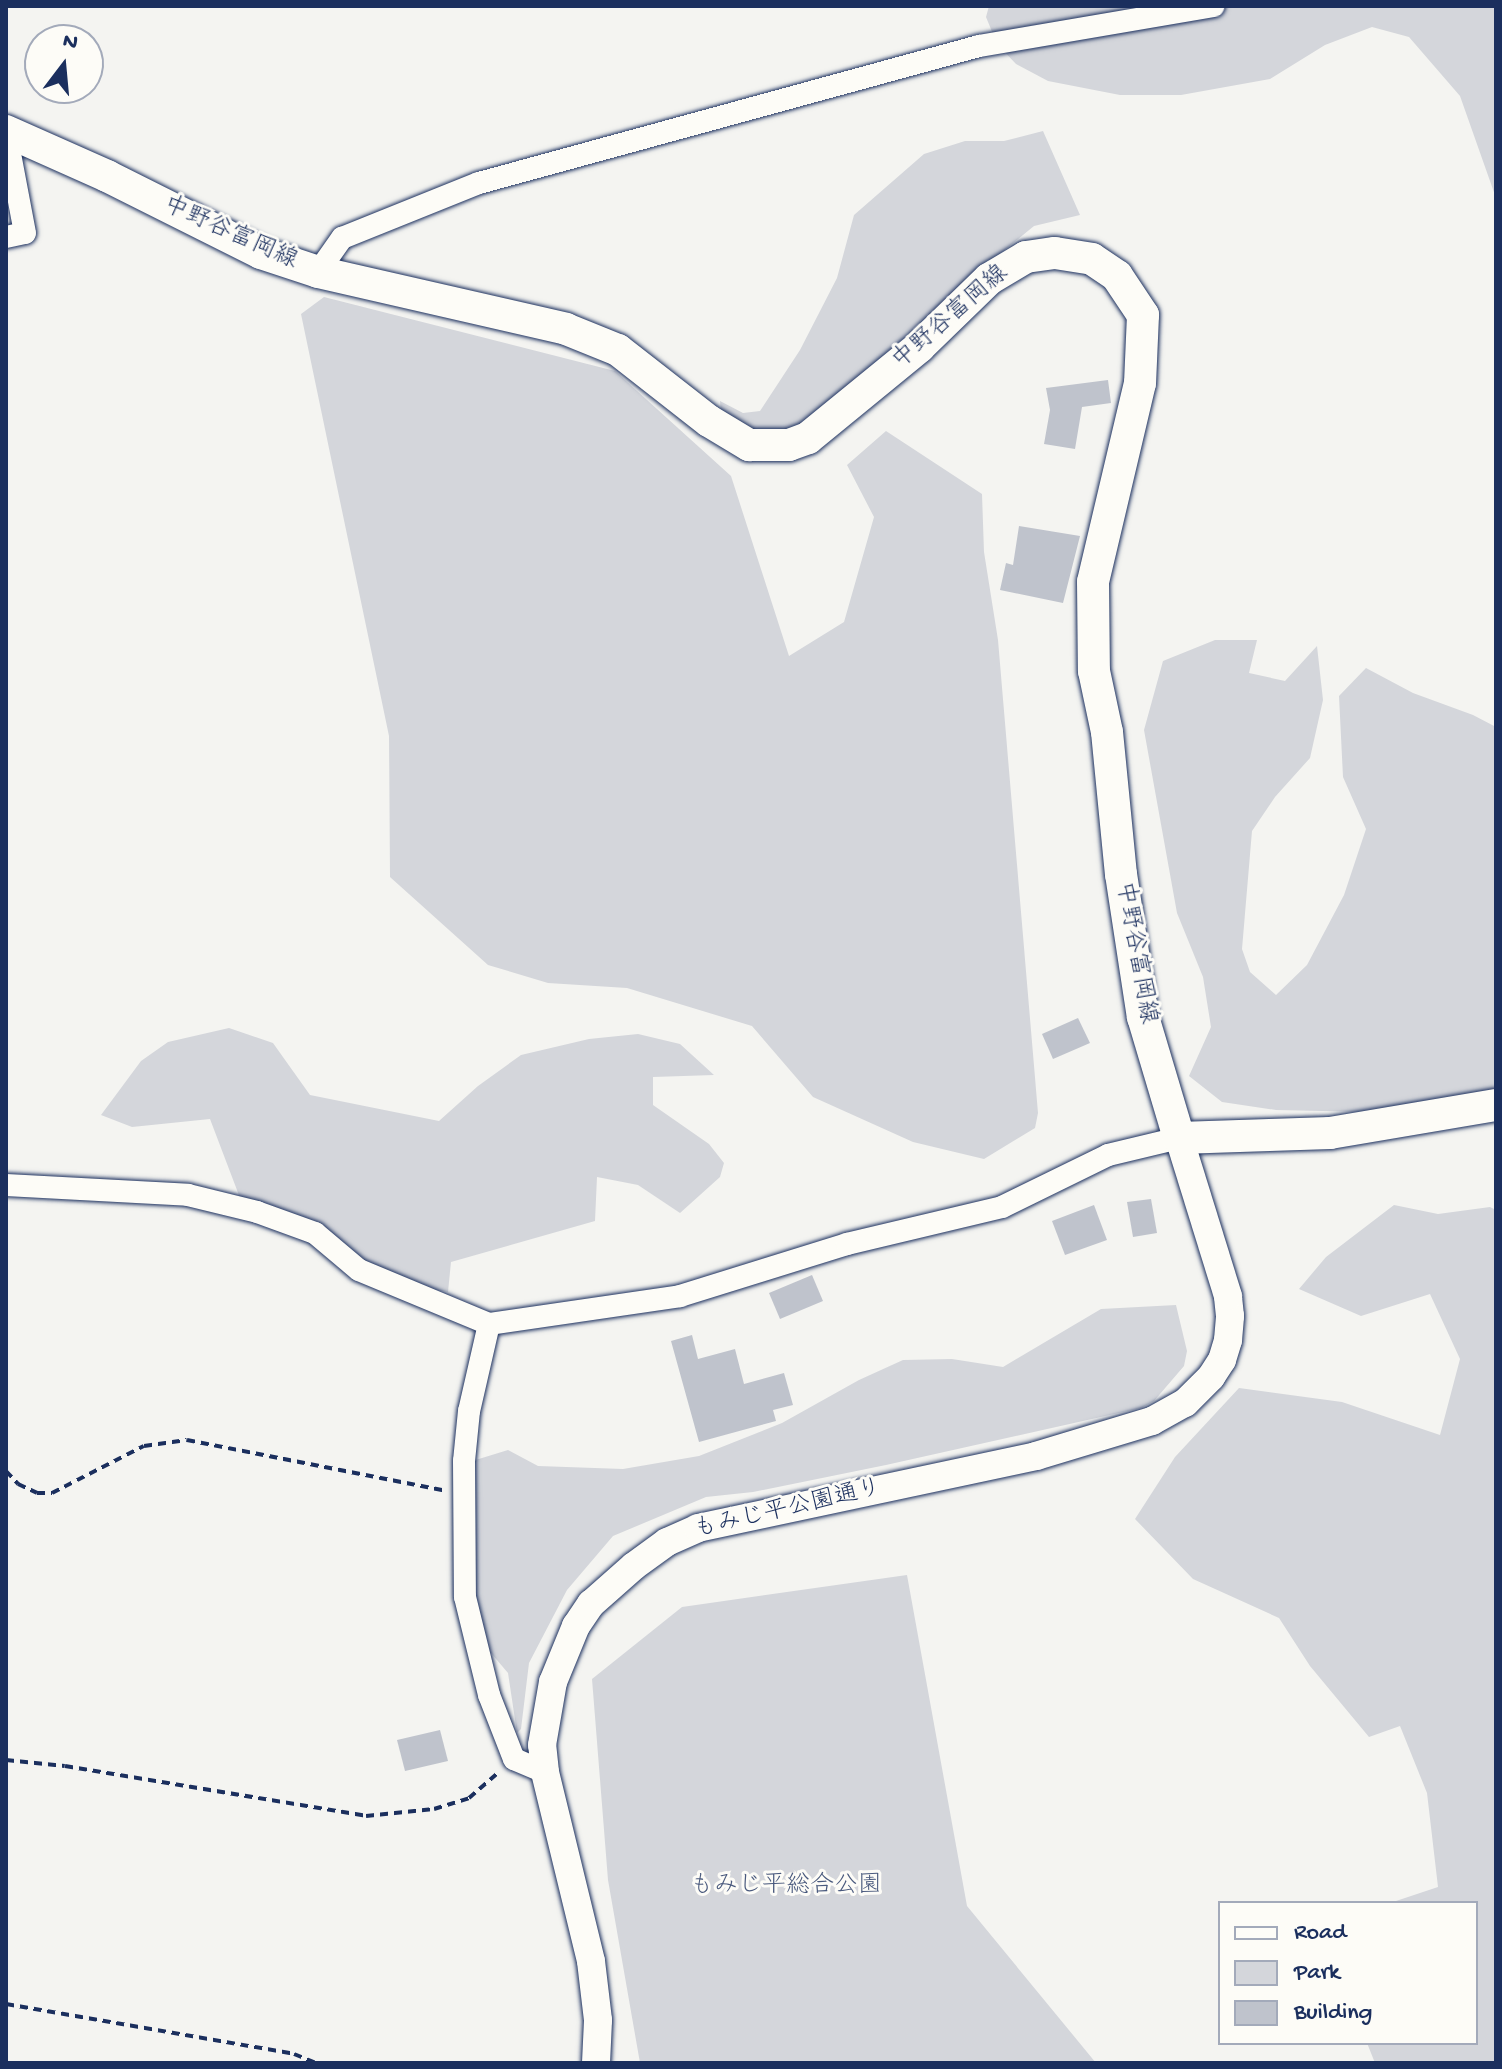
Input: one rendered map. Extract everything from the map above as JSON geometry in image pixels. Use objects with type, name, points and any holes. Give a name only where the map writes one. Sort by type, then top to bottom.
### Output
[{"type":"main road","name":"中野谷富岡線","points":[[6,132],[107,176],[261,253],[318,272],[566,329],[618,350],[709,421],[749,445],[789,445],[808,438],[919,347],[989,279],[1026,257],[1055,253],[1092,259],[1117,276],[1143,315],[1144,355],[1093,582],[1094,671],[1107,732],[1121,874],[1143,1017],[1179,1138]]},
{"type":"main road","points":[[1179,1138],[1330,1133],[1496,1105]]},
{"type":"street","points":[[318,272],[342,238],[479,183],[979,46],[1214,6]]},
{"type":"street","points":[[6,132],[25,233],[6,237]]},
{"type":"street","points":[[6,1185],[188,1195],[257,1212],[315,1233],[359,1270],[489,1324],[680,1296],[847,1244],[1002,1207],[1108,1155],[1179,1138]]},
{"type":"street","name":"もみじ平公園通り","points":[[596,2063],[598,2020],[591,1961],[545,1772],[542,1745],[547,1705],[564,1651],[576,1626],[591,1604],[667,1542],[698,1528],[1073,1446],[1152,1421],[1194,1395],[1222,1360],[1230,1316],[1228,1296],[1179,1138]]},
{"type":"street","points":[[489,1324],[469,1411],[464,1494],[465,1597],[489,1695],[514,1759],[545,1772]]},
{"type":"path","points":[[6,1471],[18,1484],[37,1493],[52,1493],[144,1446],[187,1440],[464,1494]]},
{"type":"path","points":[[6,1760],[65,1766],[366,1816],[434,1809],[469,1798],[514,1759]]},
{"type":"path","points":[[6,2004],[294,2054],[316,2063]]},
{"type":"green space","points":[[989,6],[1496,6],[1496,198],[1460,96],[1409,37],[1372,27],[1325,45],[1270,79],[1181,95],[1120,95],[1048,81],[1016,64],[997,44],[986,17]]},
{"type":"green space","points":[[1043,131],[1080,215],[1034,226],[970,278],[818,416],[777,435],[752,432],[721,413],[720,401],[743,413],[760,411],[800,350],[837,278],[854,215],[924,154],[965,141],[1004,141]]},
{"type":"green space","points":[[324,297],[615,371],[731,476],[789,656],[844,622],[874,517],[847,465],[886,431],[982,494],[984,552],[998,640],[1038,1113],[1035,1128],[984,1159],[913,1142],[813,1097],[752,1026],[627,988],[548,983],[488,965],[390,877],[389,736],[301,314]]},
{"type":"green space","points":[[1215,640],[1257,640],[1249,673],[1285,681],[1317,646],[1323,700],[1310,758],[1275,797],[1252,831],[1242,949],[1250,972],[1276,995],[1307,965],[1344,895],[1366,829],[1343,777],[1339,696],[1366,668],[1413,693],[1496,727],[1496,1093],[1369,1112],[1276,1110],[1222,1102],[1189,1076],[1211,1027],[1203,977],[1177,913],[1144,730],[1163,661]]},
{"type":"green space","points":[[229,1028],[273,1043],[310,1095],[439,1121],[478,1086],[521,1055],[589,1039],[638,1034],[680,1044],[714,1075],[653,1077],[653,1105],[709,1144],[724,1163],[720,1177],[680,1213],[638,1185],[597,1177],[595,1221],[451,1262],[448,1292],[409,1285],[351,1255],[318,1222],[240,1198],[210,1119],[132,1127],[101,1115],[141,1061],[168,1042]]},
{"type":"green space","points":[[1394,1205],[1438,1214],[1490,1207],[1496,1210],[1496,2063],[1375,2063],[1368,2045],[1478,2045],[1478,1901],[1396,1901],[1438,1887],[1427,1793],[1400,1726],[1369,1737],[1310,1666],[1279,1618],[1193,1579],[1135,1519],[1175,1457],[1239,1388],[1342,1402],[1440,1435],[1460,1359],[1430,1294],[1361,1316],[1299,1289],[1326,1257]]},
{"type":"green space","points":[[1176,1305],[1187,1351],[1184,1366],[1154,1401],[1141,1408],[886,1465],[753,1492],[706,1497],[613,1536],[567,1590],[529,1663],[521,1729],[517,1733],[508,1673],[485,1646],[471,1596],[469,1462],[508,1450],[538,1466],[623,1469],[699,1456],[782,1423],[859,1380],[903,1360],[952,1359],[1003,1367],[1101,1309]]},
{"type":"green space","name":"もみじ平総合公園","points":[[907,1575],[967,1906],[1096,2063],[640,2063],[608,1880],[592,1679],[682,1607]]},
{"type":"building","points":[[1108,380],[1111,403],[1082,407],[1075,449],[1044,444],[1050,410],[1046,388]]},
{"type":"building","points":[[1019,526],[1080,536],[1063,603],[1000,590],[1006,563],[1013,565]]},
{"type":"building","points":[[1078,1018],[1090,1043],[1053,1059],[1042,1034]]},
{"type":"building","points":[[1151,1199],[1157,1233],[1133,1237],[1127,1202]]},
{"type":"building","points":[[1094,1205],[1107,1240],[1065,1255],[1052,1221]]},
{"type":"building","points":[[812,1275],[823,1301],[780,1319],[769,1293]]},
{"type":"building","points":[[692,1335],[698,1359],[735,1349],[744,1384],[784,1373],[793,1405],[773,1410],[776,1421],[699,1442],[671,1341]]},
{"type":"building","points":[[440,1730],[448,1761],[405,1771],[397,1740]]}]
